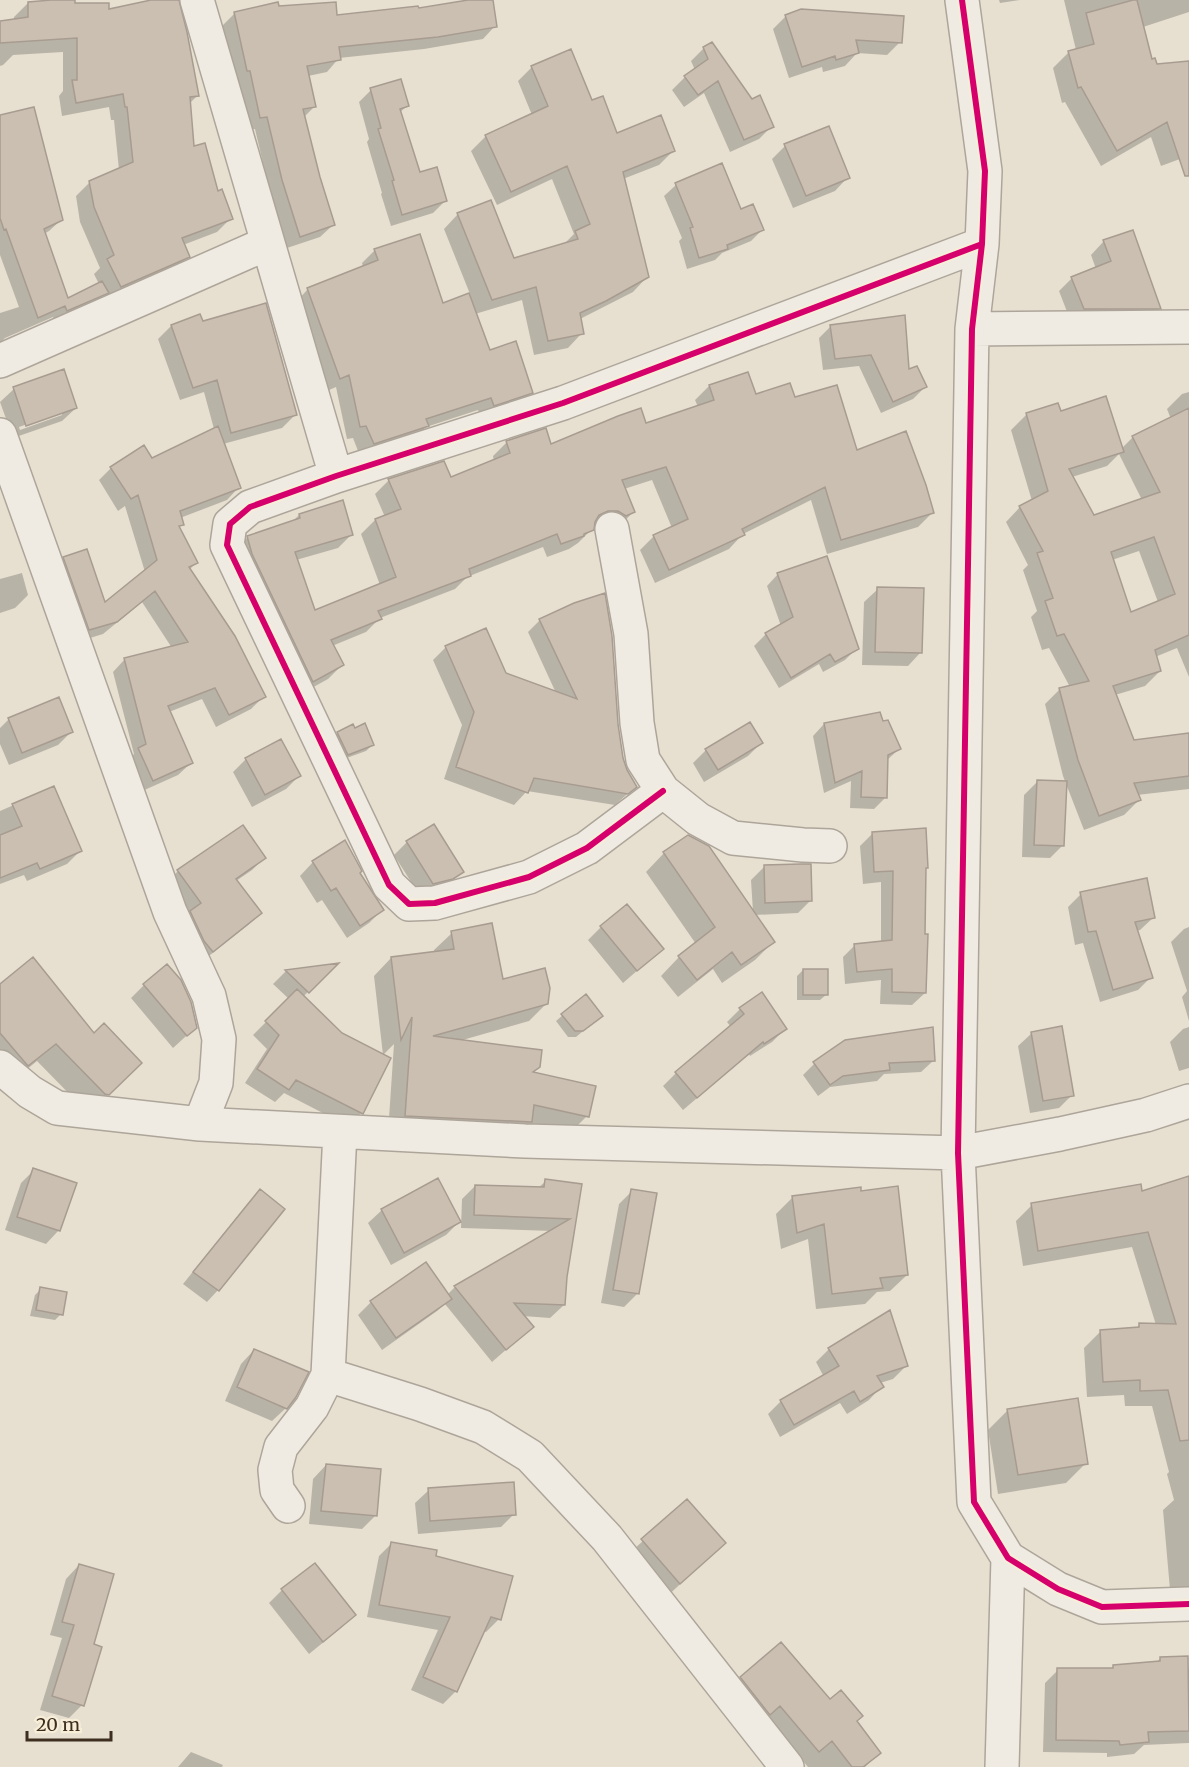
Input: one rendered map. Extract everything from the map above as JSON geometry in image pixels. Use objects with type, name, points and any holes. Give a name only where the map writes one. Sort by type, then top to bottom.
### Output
[{"type":"street","points":[[197,0],[336,476]]},
{"type":"street","points":[[962,0],[985,171],[982,244],[972,329],[958,1153],[974,1502],[1008,1558],[1058,1589],[1102,1607],[1189,1604]]},
{"type":"street","points":[[0,361],[268,243]]},
{"type":"street","points":[[663,791],[587,848],[530,877],[435,903],[409,904],[389,885],[227,544],[230,524],[250,507],[336,476],[563,403],[982,244]]},
{"type":"street","points":[[972,329],[1189,327]]},
{"type":"street","points":[[0,435],[170,912],[209,996],[219,1039],[217,1072],[216,1083],[200,1124]]},
{"type":"street","points":[[612,529],[631,634],[637,723],[643,760],[663,791],[698,819],[733,838],[830,846]]},
{"type":"street","points":[[0,1067],[30,1092],[57,1108],[200,1124],[525,1141],[958,1153],[1146,1115],[1189,1101]]},
{"type":"street","points":[[288,1506],[278,1490],[276,1480],[275,1470],[281,1447],[312,1407],[328,1375],[340,1132]]},
{"type":"street","points":[[328,1375],[483,1427],[530,1456],[608,1539],[788,1767]]},
{"type":"street","points":[[1002,1767],[1008,1558]]},
{"type":"building","points":[[51,0],[109,3],[109,9],[151,0],[179,0],[199,96],[190,97],[194,146],[205,143],[218,191],[222,189],[233,219],[182,238],[190,257],[121,287],[107,259],[114,255],[94,207],[89,181],[133,162],[127,107],[125,107],[123,94],[76,103],[72,80],[77,80],[77,38],[0,43],[0,21],[28,17],[28,2]]},
{"type":"building","points":[[468,0],[493,0],[497,27],[438,37],[339,47],[341,60],[307,66],[316,107],[303,109],[335,225],[300,237],[282,180],[267,117],[260,118],[234,12],[278,2],[279,6],[336,2],[337,15],[418,6],[419,8]]},
{"type":"building","points":[[1137,0],[1152,59],[1155,58],[1157,64],[1189,61],[1189,176],[1185,176],[1167,122],[1117,151],[1081,87],[1078,88],[1068,51],[1094,44],[1086,13]]},
{"type":"building","points":[[801,9],[904,16],[902,43],[856,40],[859,53],[836,60],[835,56],[802,67],[785,15]]},
{"type":"building","points":[[712,42],[752,99],[760,95],[774,127],[744,140],[718,81],[698,95],[684,76],[708,59],[703,47]]},
{"type":"building","points":[[571,49],[592,100],[603,96],[617,133],[661,115],[675,151],[623,172],[649,277],[580,313],[584,334],[548,341],[536,287],[492,300],[457,213],[491,200],[514,258],[578,239],[575,231],[590,224],[567,166],[511,192],[485,135],[548,106],[531,66]]},
{"type":"building","points":[[401,79],[409,106],[400,109],[420,172],[437,167],[447,201],[402,215],[378,129],[381,128],[370,88]]},
{"type":"building","points":[[34,107],[63,220],[44,229],[68,298],[102,281],[109,293],[67,311],[65,306],[38,318],[0,218],[0,115]]},
{"type":"building","points":[[829,126],[850,178],[806,196],[784,144]]},
{"type":"building","points":[[722,163],[741,209],[753,204],[764,230],[727,245],[728,249],[699,258],[690,228],[693,227],[675,183]]},
{"type":"building","points":[[1133,230],[1161,309],[1084,309],[1071,277],[1111,261],[1103,240]]},
{"type":"building","points":[[420,234],[443,303],[469,293],[490,350],[516,341],[533,393],[494,406],[491,398],[426,419],[429,426],[374,444],[366,426],[360,427],[349,375],[340,379],[307,288],[378,260],[374,249]]},
{"type":"building","points":[[266,303],[297,415],[231,433],[217,380],[193,388],[171,325],[200,314],[203,321]]},
{"type":"building","points":[[905,315],[909,369],[917,366],[927,387],[893,402],[871,355],[835,359],[830,325]]},
{"type":"building","points":[[64,369],[77,408],[26,426],[13,387]]},
{"type":"building","points":[[748,372],[756,394],[790,383],[795,397],[837,385],[857,450],[906,431],[934,513],[841,540],[825,487],[742,529],[745,535],[669,570],[653,535],[688,519],[666,467],[622,480],[635,512],[626,516],[618,511],[608,511],[599,515],[594,530],[584,536],[561,544],[557,534],[469,569],[471,576],[378,611],[382,619],[331,640],[344,665],[313,682],[252,554],[247,536],[300,518],[299,514],[343,500],[353,535],[295,552],[315,610],[396,577],[375,519],[401,509],[388,479],[444,461],[451,477],[510,453],[506,441],[546,428],[551,444],[641,408],[646,423],[714,400],[709,385]]},
{"type":"building","points":[[1106,396],[1124,452],[1069,469],[1094,515],[1160,492],[1132,436],[1189,408],[1189,635],[1155,650],[1161,671],[1113,686],[1134,740],[1189,733],[1189,776],[1134,783],[1141,800],[1099,816],[1078,760],[1059,688],[1089,681],[1064,634],[1057,636],[1045,601],[1053,598],[1037,553],[1043,551],[1019,506],[1048,491],[1026,413],[1058,403],[1061,411]],"holes":[[[1154,537],[1175,594],[1131,612],[1111,552]]]},
{"type":"building","points":[[218,426],[241,488],[180,511],[184,525],[179,526],[198,563],[189,567],[235,636],[266,697],[229,715],[215,688],[168,706],[193,763],[153,781],[138,748],[146,744],[124,658],[188,642],[155,591],[117,622],[89,630],[63,557],[87,549],[105,602],[157,560],[138,495],[131,499],[110,467],[144,445],[152,458]]},
{"type":"building","points":[[827,556],[859,649],[835,662],[830,654],[791,678],[765,633],[793,617],[777,573]]},
{"type":"building","points":[[877,587],[924,588],[922,653],[875,652]]},
{"type":"building","points":[[605,593],[612,636],[618,724],[623,758],[637,787],[628,794],[534,778],[528,793],[456,767],[474,712],[445,646],[486,628],[506,673],[577,699],[539,619],[574,603]]},
{"type":"building","points":[[59,697],[73,732],[22,753],[8,718]]},
{"type":"building","points":[[880,712],[883,721],[888,720],[901,749],[888,755],[887,798],[861,797],[862,771],[835,783],[824,723]]},
{"type":"building","points":[[750,722],[763,743],[718,770],[705,749]]},
{"type":"building","points":[[365,723],[374,745],[348,755],[337,732],[353,724],[355,728]]},
{"type":"building","points":[[281,739],[301,776],[265,795],[245,758]]},
{"type":"building","points":[[1037,780],[1067,781],[1064,846],[1034,845]]},
{"type":"building","points":[[54,786],[82,851],[40,869],[37,863],[0,878],[0,835],[22,826],[12,804]]},
{"type":"building","points":[[434,824],[464,872],[453,879],[433,884],[406,841]]},
{"type":"building","points":[[243,825],[266,858],[236,879],[262,913],[213,952],[204,941],[190,911],[201,903],[177,870]]},
{"type":"building","points":[[926,828],[928,868],[926,868],[925,934],[928,934],[926,993],[892,992],[892,969],[857,972],[854,944],[892,940],[893,871],[874,872],[872,832]]},
{"type":"building","points":[[688,835],[709,846],[775,942],[741,965],[732,952],[697,980],[678,956],[715,927],[663,852]]},
{"type":"building","points":[[345,840],[362,871],[360,873],[384,910],[360,926],[336,888],[331,891],[312,861]]},
{"type":"building","points":[[811,864],[812,901],[765,903],[764,865]]},
{"type":"building","points":[[1147,878],[1155,918],[1135,922],[1153,978],[1113,990],[1096,931],[1088,932],[1080,892]]},
{"type":"building","points":[[627,904],[664,949],[637,971],[600,926]]},
{"type":"building","points":[[492,923],[503,979],[545,968],[550,988],[548,1004],[433,1036],[542,1050],[540,1067],[533,1072],[596,1086],[589,1117],[534,1105],[532,1122],[405,1116],[412,1017],[401,1040],[391,957],[454,949],[451,931]]},
{"type":"building","points":[[33,957],[94,1033],[104,1023],[142,1063],[109,1095],[105,1094],[56,1044],[28,1066],[0,1033],[0,984]]},
{"type":"building","points":[[339,963],[309,993],[285,970]]},
{"type":"building","points":[[167,964],[181,980],[191,1002],[197,1028],[187,1036],[143,984]]},
{"type":"building","points":[[803,969],[828,969],[828,995],[803,995]]},
{"type":"building","points":[[297,989],[342,1033],[391,1058],[363,1114],[296,1080],[289,1090],[257,1069],[279,1035],[265,1021]]},
{"type":"building","points":[[762,992],[787,1029],[764,1044],[763,1042],[697,1098],[675,1072],[744,1014],[739,1008]]},
{"type":"building","points":[[586,994],[603,1016],[583,1031],[575,1031],[561,1014]]},
{"type":"building","points":[[1062,1026],[1074,1096],[1043,1101],[1031,1032]]},
{"type":"building","points":[[933,1027],[935,1061],[889,1063],[890,1070],[843,1076],[830,1085],[813,1062],[845,1040]]},
{"type":"building","points":[[33,1168],[77,1183],[60,1231],[17,1217]]},
{"type":"building","points":[[1189,1176],[1189,1440],[1180,1441],[1168,1390],[1140,1391],[1140,1380],[1103,1382],[1100,1330],[1139,1327],[1139,1323],[1176,1324],[1148,1232],[1038,1251],[1031,1203],[1141,1184],[1142,1191]]},
{"type":"building","points":[[438,1178],[461,1222],[404,1253],[381,1209]]},
{"type":"building","points":[[545,1179],[582,1184],[567,1277],[565,1305],[514,1303],[534,1327],[506,1350],[454,1286],[570,1219],[474,1215],[475,1185],[544,1187]]},
{"type":"building","points":[[898,1186],[908,1275],[880,1278],[883,1288],[832,1294],[824,1224],[797,1233],[792,1196],[861,1187],[861,1191]]},
{"type":"building","points":[[260,1189],[285,1209],[219,1291],[193,1272]]},
{"type":"building","points":[[631,1189],[657,1193],[639,1294],[613,1290]]},
{"type":"building","points":[[426,1262],[452,1299],[396,1338],[370,1301]]},
{"type":"building","points":[[40,1287],[67,1292],[63,1315],[36,1310]]},
{"type":"building","points":[[890,1310],[908,1366],[877,1376],[884,1387],[860,1402],[854,1391],[794,1425],[780,1400],[839,1366],[828,1348]]},
{"type":"building","points":[[254,1349],[309,1372],[287,1409],[237,1387]]},
{"type":"building","points":[[1078,1398],[1088,1464],[1018,1475],[1007,1409]]},
{"type":"building","points":[[326,1464],[381,1469],[377,1516],[321,1511]]},
{"type":"building","points":[[514,1482],[516,1515],[430,1521],[428,1488]]},
{"type":"building","points":[[687,1499],[726,1543],[680,1584],[641,1539]]},
{"type":"building","points":[[391,1542],[437,1550],[436,1556],[513,1576],[501,1620],[491,1617],[457,1692],[423,1677],[450,1617],[379,1605]]},
{"type":"building","points":[[315,1563],[356,1615],[323,1642],[281,1589]]},
{"type":"building","points":[[79,1564],[114,1574],[94,1644],[102,1647],[84,1706],[52,1696],[74,1625],[62,1622]]},
{"type":"building","points":[[781,1642],[830,1699],[841,1690],[863,1716],[857,1721],[881,1753],[863,1767],[852,1767],[832,1741],[819,1752],[780,1706],[770,1715],[740,1677]]},
{"type":"building","points":[[1188,1656],[1189,1731],[1148,1732],[1149,1742],[1120,1745],[1119,1741],[1056,1740],[1057,1668],[1113,1668],[1113,1665],[1160,1661],[1160,1657]]},
{"type":"cycle path","points":[[962,0],[985,171],[982,244],[972,329],[958,1153],[974,1502],[1008,1558],[1058,1589],[1102,1607],[1189,1604]]},
{"type":"cycle path","points":[[663,791],[587,848],[529,877],[435,903],[409,904],[389,885],[227,545],[230,524],[250,507],[336,476],[563,403],[982,244]]}]
